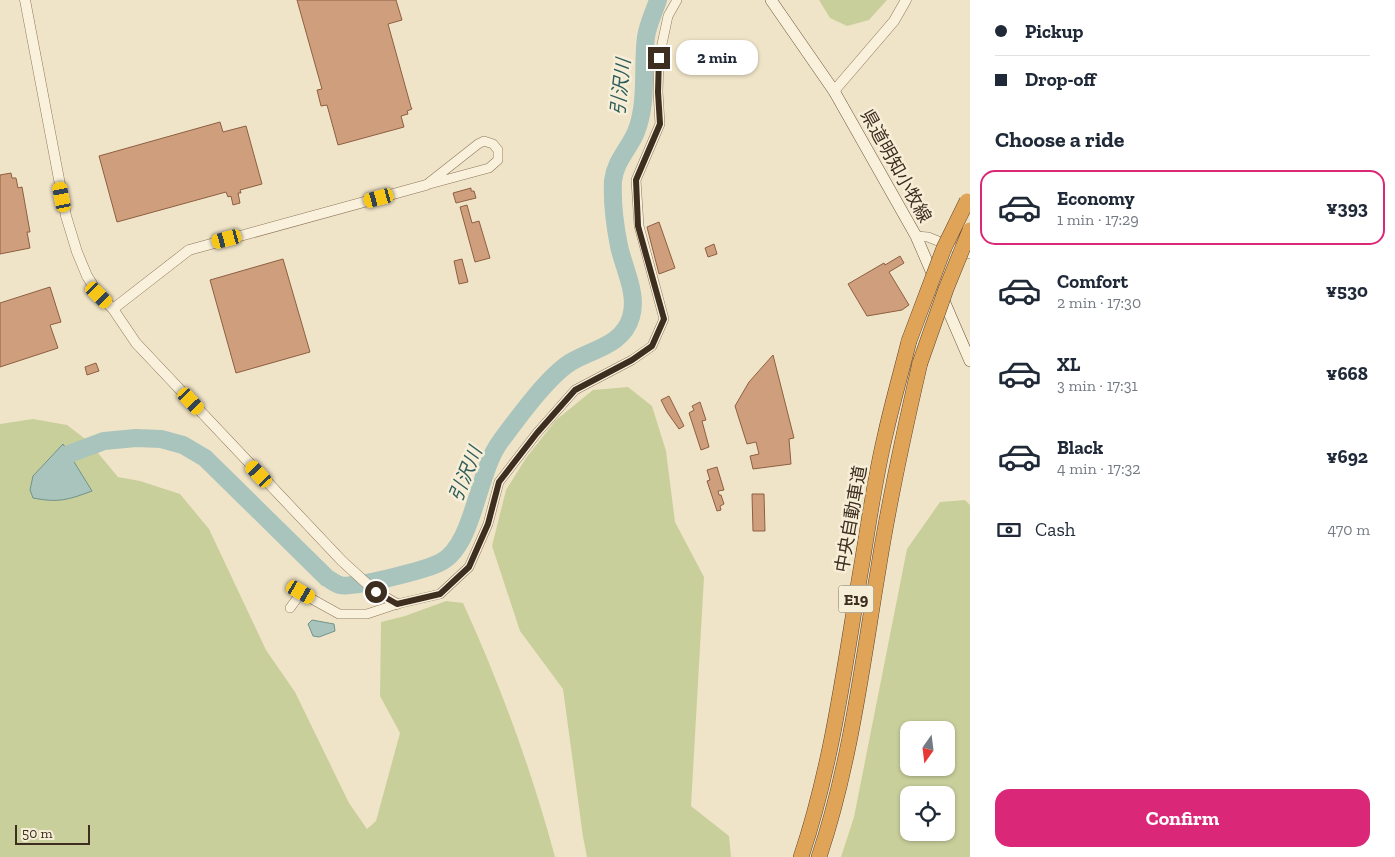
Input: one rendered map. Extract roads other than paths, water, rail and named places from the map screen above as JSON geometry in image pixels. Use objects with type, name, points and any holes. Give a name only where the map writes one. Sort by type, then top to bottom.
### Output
[{"type":"highway","name":"中央自動車道","points":[[801,857],[811,827],[829,753],[844,678],[884,437],[909,341],[944,248],[969,199]]},
{"type":"highway","name":"中央自動車道","points":[[819,857],[846,758],[902,440],[920,363],[946,289],[970,230]]},
{"type":"main road","name":"県道明知小牧線","points":[[772,0],[834,91],[916,236],[970,361]]},
{"type":"street","points":[[25,0],[66,216],[77,252],[87,276],[99,295],[113,309],[136,343],[342,561],[376,592],[397,604]]},
{"type":"street","points":[[290,608],[301,592],[339,614],[367,614],[397,604],[440,594],[469,567],[488,524],[499,482],[537,433],[575,390],[632,360],[652,346],[664,319],[638,226],[636,180],[660,124],[658,92],[659,58],[668,16],[677,0]]},
{"type":"street","points":[[834,91],[894,21],[906,0]]},
{"type":"street","points":[[113,309],[189,250],[488,168],[498,160],[498,150],[493,144],[484,141],[426,185]]},
{"type":"street","points":[[916,236],[928,237],[970,254]]},
{"type":"water","points":[[63,444],[92,491],[63,500],[33,498],[30,490],[33,476]]},
{"type":"water","points":[[312,620],[334,624],[335,631],[319,637],[313,636],[308,624]]},
{"type":"waterway","name":"引沢川","points":[[69,454],[104,441],[136,438],[161,439],[183,445],[205,458],[327,578],[340,585],[359,584],[391,578],[441,562],[452,553],[461,540],[492,455],[524,410],[543,387],[562,369],[580,357],[606,345],[621,334],[631,317],[633,308],[632,290],[621,255],[615,222],[613,181],[616,167],[633,138],[640,121],[646,37],[658,0]]}]
